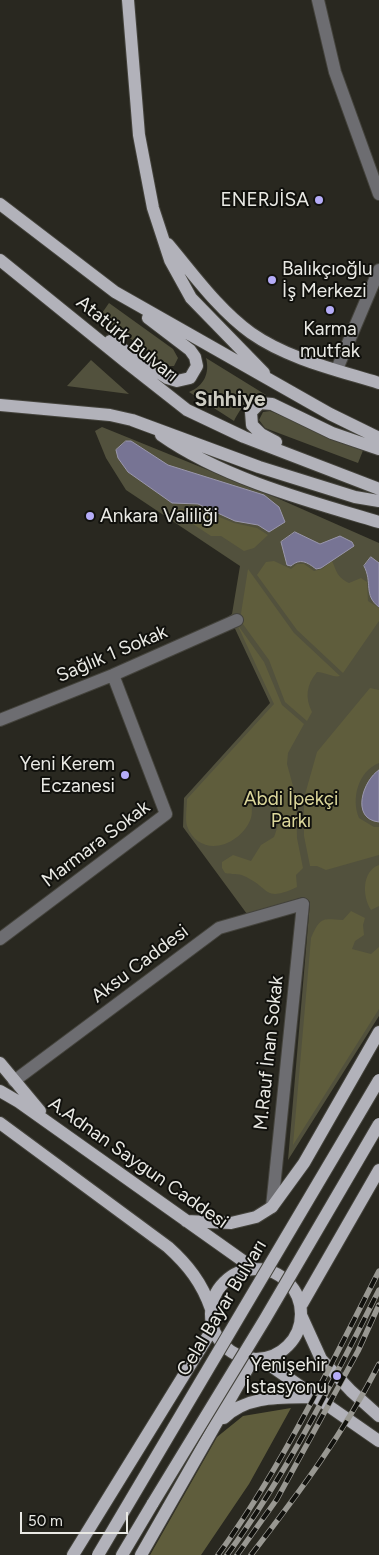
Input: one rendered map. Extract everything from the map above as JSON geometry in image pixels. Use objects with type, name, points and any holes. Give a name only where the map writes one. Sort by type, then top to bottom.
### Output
[{"type":"main road","points":[[128,0],[139,135],[153,208],[176,272],[191,298],[270,380]]},
{"type":"main road","name":"Atatürk Bulvarı","points":[[0,204],[115,292],[270,380],[379,438]]},
{"type":"main road","points":[[164,238],[215,301],[252,334],[287,352],[379,383]]},
{"type":"main road","name":"Atatürk Bulvarı","points":[[0,260],[188,410],[244,437],[379,488]]},
{"type":"main road","points":[[83,327],[102,336],[167,378],[180,381],[192,377],[197,366],[192,353],[115,292]]},
{"type":"main road","points":[[332,471],[257,431],[251,422],[252,409],[260,403],[272,404],[332,433],[379,449]]},
{"type":"main road","points":[[0,405],[110,415],[150,426],[268,470],[355,497],[379,501]]},
{"type":"main road","points":[[150,426],[173,443],[210,463],[315,503],[379,522]]},
{"type":"main road","points":[[184,1221],[231,1224],[256,1218],[272,1207],[304,1163],[379,1032]]},
{"type":"main road","points":[[0,1063],[55,1128]]},
{"type":"main road","name":"Celal Bayar Bulvarı","points":[[98,1555],[379,1080]]},
{"type":"main road","name":"A.Adnan Saygun Caddesi","points":[[0,1091],[253,1268],[274,1272],[284,1277],[291,1285],[302,1309],[321,1359],[351,1391],[379,1416]]},
{"type":"main road","points":[[0,1123],[168,1247],[184,1262],[204,1290],[211,1309],[213,1328],[227,1349],[243,1358],[257,1359],[276,1354],[290,1345],[300,1326],[302,1309],[379,1170]]},
{"type":"main road","points":[[122,1555],[266,1319],[379,1124]]},
{"type":"main road","points":[[211,1309],[218,1290],[224,1281],[242,1270],[253,1268]]},
{"type":"main road","points":[[73,1555],[213,1328]]},
{"type":"main road","points":[[257,1359],[379,1441]]},
{"type":"main road","points":[[141,1555],[215,1426],[257,1359]]},
{"type":"main road","points":[[215,1426],[232,1410],[241,1405],[267,1399],[316,1397]]},
{"type":"street","points":[[318,0],[335,72],[379,194]]},
{"type":"street","points":[[337,370],[379,270]]},
{"type":"street","name":"Sağlık 1 Sokak","points":[[0,720],[113,675],[237,620]]},
{"type":"street","name":"Marmara Sokak","points":[[0,939],[166,814],[113,675]]},
{"type":"street","name":"Aksu Caddesi","points":[[14,1081],[220,928],[303,904]]},
{"type":"street","name":"M.Rauf İnan Sokak","points":[[272,1207],[303,904]]},
{"type":"green space","points":[[109,303],[173,349],[178,358],[174,366],[169,366],[162,362],[100,316]]},
{"type":"green space","points":[[206,358],[266,395],[255,398],[247,403],[234,421],[189,392],[199,386],[205,378],[207,369]]},
{"type":"green space","points":[[91,360],[129,394],[67,386]]},
{"type":"green space","points":[[270,411],[364,448],[358,463],[265,428],[259,420],[263,412]]},
{"type":"green space","name":"Abdi İpekçi Parkı","points":[[102,427],[277,498],[379,543],[379,1016],[288,1160],[310,902],[303,897],[247,914],[183,827],[184,798],[270,703],[229,616],[232,614],[240,566],[126,490],[106,458],[95,431]]},
{"type":"green space","points":[[197,508],[234,523],[257,528],[268,535],[254,548],[244,551],[221,536],[211,536],[172,510]]},
{"type":"green space","points":[[274,561],[291,569],[297,564],[304,564],[314,571],[322,569],[332,561],[338,574],[345,581],[349,583],[361,578],[367,582],[368,601],[379,608],[379,621],[343,673],[297,630],[257,575],[266,562]]},
{"type":"green space","points":[[248,569],[294,633],[340,676],[317,672],[313,677],[308,692],[308,702],[312,712],[307,721],[285,702],[269,660],[240,620]]},
{"type":"green space","points":[[237,624],[264,662],[282,705],[304,724],[288,753],[287,764],[296,797],[297,838],[303,868],[296,875],[297,887],[278,894],[268,892],[242,875],[225,873],[222,868],[222,862],[233,855],[251,861],[261,845],[274,837],[279,816],[276,805],[272,800],[258,795],[252,799],[252,815],[246,828],[230,842],[220,845],[210,846],[201,843],[193,837],[186,823],[187,799],[274,704]]},
{"type":"green space","points":[[370,688],[379,690],[379,763],[366,772],[361,779],[356,794],[356,803],[359,818],[374,827],[379,827],[379,855],[326,870],[317,866],[310,866],[304,836],[304,798],[317,752]]},
{"type":"green space","points":[[379,865],[379,906],[371,910],[366,898],[365,884],[369,873]]},
{"type":"green space","points":[[351,911],[365,918],[363,925],[364,935],[355,941],[352,949],[371,954],[379,947],[379,1009],[293,1145],[311,938],[320,922],[326,919],[343,920]]},
{"type":"green space","points":[[291,1408],[249,1484],[201,1555],[150,1555],[217,1437],[243,1416]]},
{"type":"shaded area","points":[[126,441],[131,441],[168,465],[264,495],[279,507],[285,522],[269,532],[258,525],[235,521],[198,504],[172,503],[128,472],[118,458],[116,450]]},
{"type":"shaded area","points":[[295,532],[320,544],[340,536],[352,542],[354,546],[321,568],[316,569],[307,563],[300,562],[291,566],[287,565],[281,542]]},
{"type":"shaded area","points":[[371,557],[379,563],[379,607],[371,598],[367,572],[364,566]]},
{"type":"shaded area","points":[[379,770],[379,822],[370,819],[365,814],[362,807],[362,799],[368,782]]},
{"type":"railway","points":[[218,1555],[241,1522],[284,1452],[379,1271]]},
{"type":"railway","points":[[227,1555],[290,1459],[327,1392],[379,1290]]},
{"type":"railway","points":[[237,1555],[277,1499],[358,1351],[379,1305]]},
{"type":"railway","points":[[251,1555],[336,1439],[379,1364]]},
{"type":"place","name":"ENERJİSA","points":[[319,200]]},
{"type":"place","name":"Balıkçıoğlu İş Merkezi","points":[[272,280]]},
{"type":"place","name":"Karma mutfak","points":[[330,310]]},
{"type":"place","name":"Ankara Valiliği","points":[[90,516]]},
{"type":"place","name":"Yeni Kerem Eczanesi","points":[[125,775]]},
{"type":"place","name":"Yenişehir İstasyonu","points":[[337,1376]]},
{"type":"district","name":"Sıhhiye","points":[[230,400]]}]
